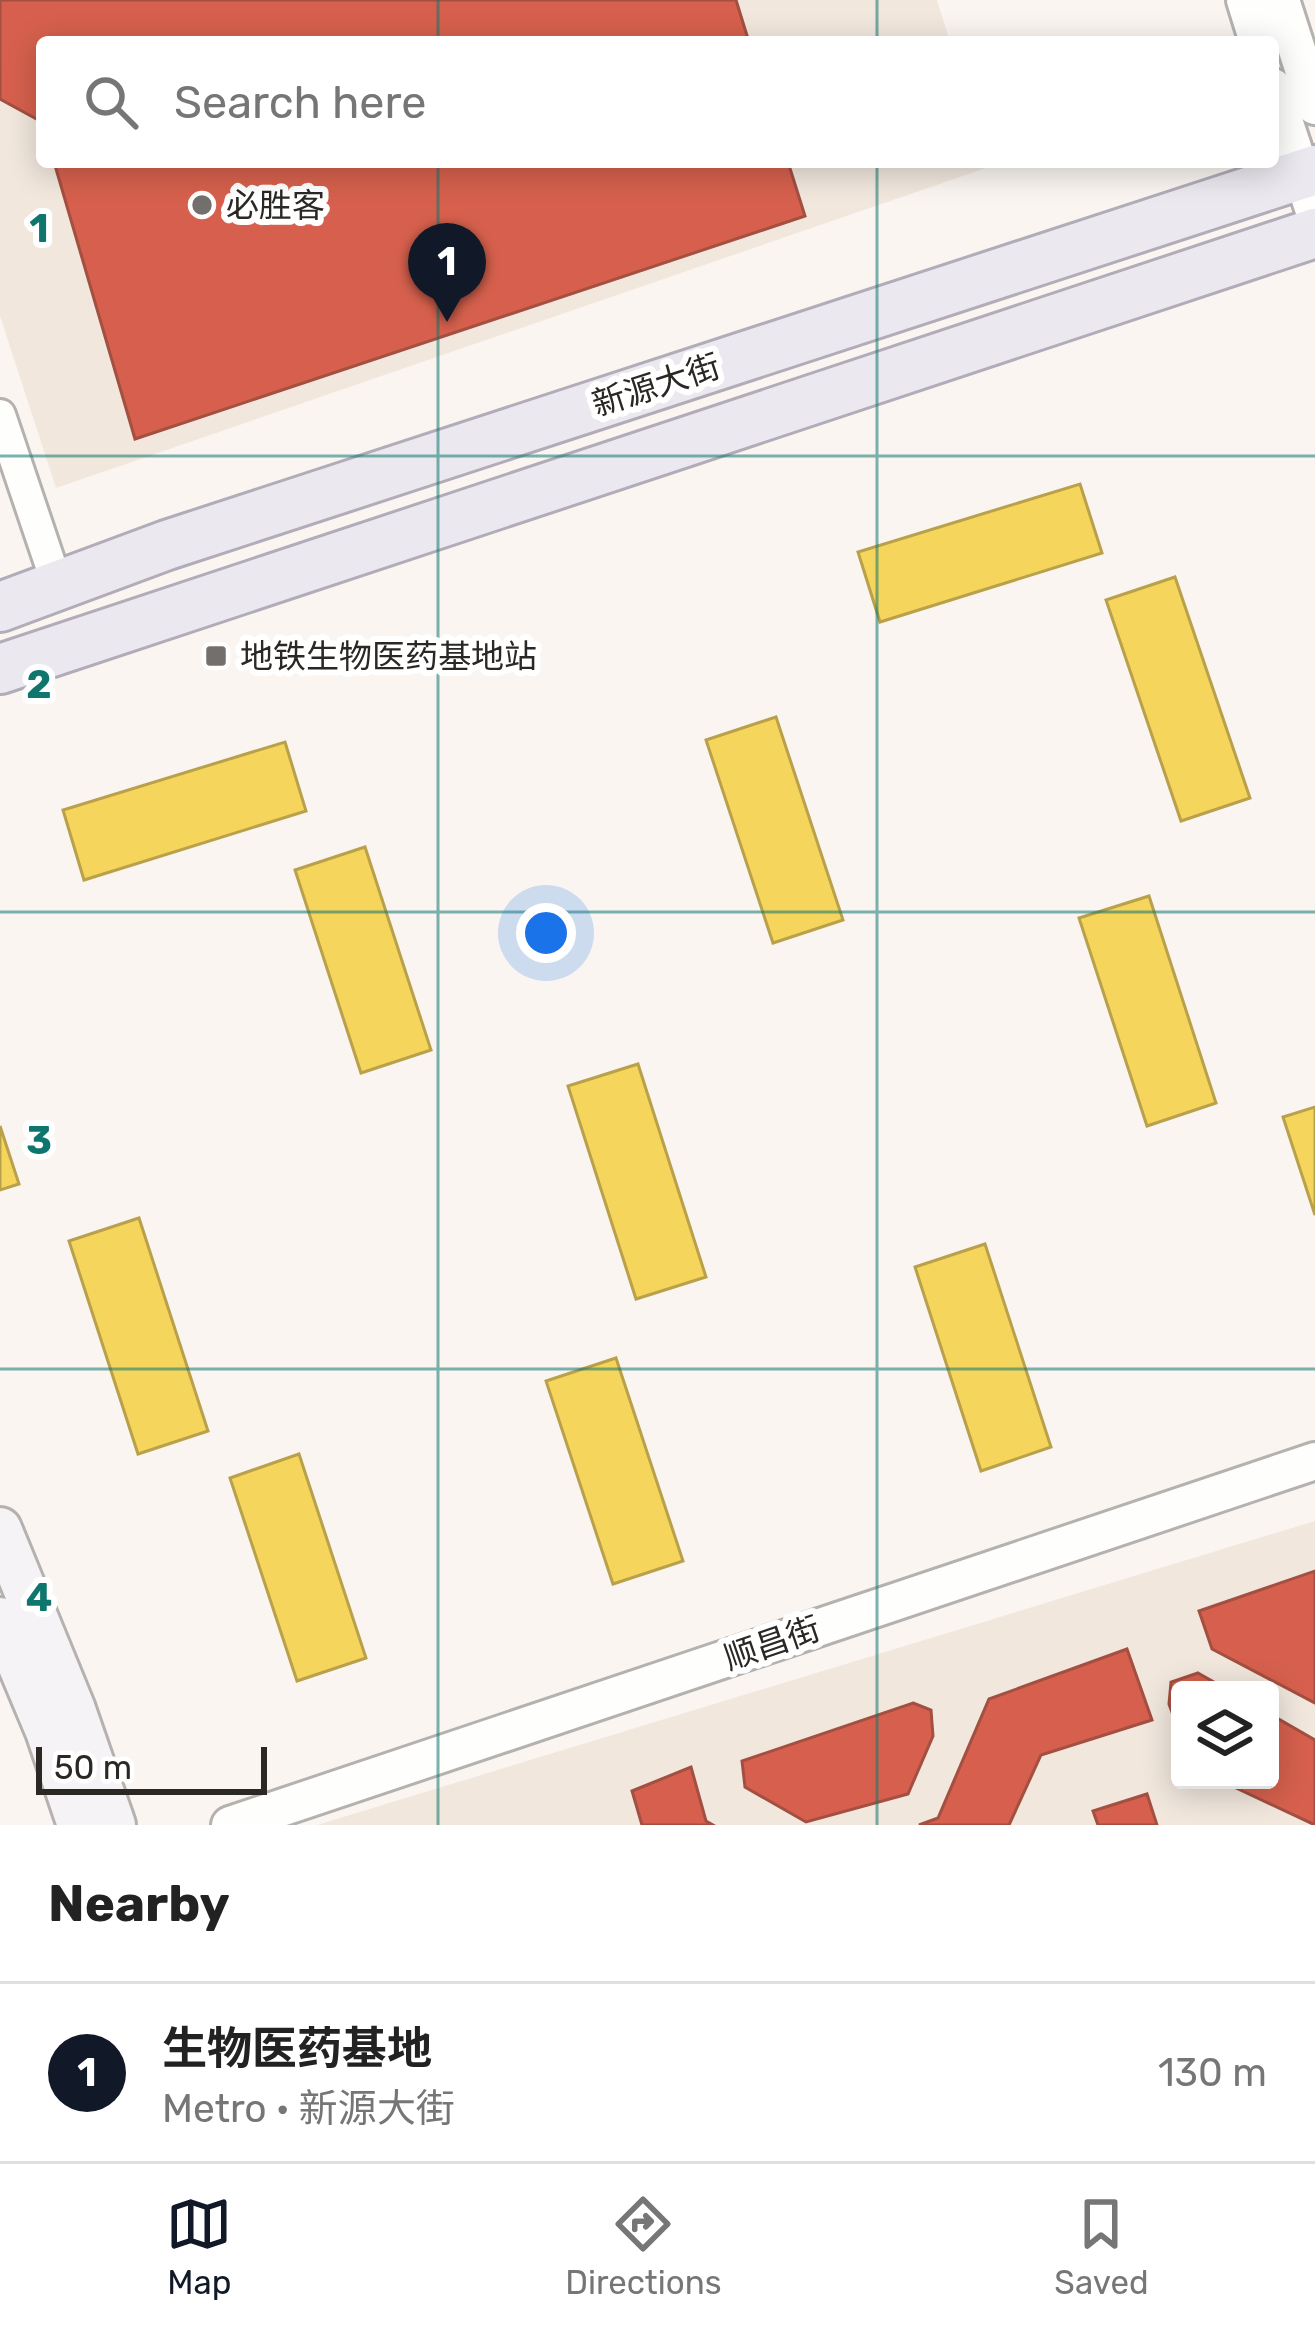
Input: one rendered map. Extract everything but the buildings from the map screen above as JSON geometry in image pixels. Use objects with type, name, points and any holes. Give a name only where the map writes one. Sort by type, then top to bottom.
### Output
[{"type":"main road","name":"新源大街","points":[[0,608],[189,537],[1310,186]]},
{"type":"main road","name":"新源大街","points":[[0,669],[1315,233]]},
{"type":"main road","points":[[0,1529],[73,1707],[114,1825]]},
{"type":"main road","points":[[0,1619],[47,1731],[79,1825]]},
{"type":"street","points":[[1244,0],[1256,36]]},
{"type":"street","points":[[1281,0],[1315,106]]},
{"type":"street","points":[[1279,103],[1310,186]]},
{"type":"street","points":[[0,415],[58,587]]},
{"type":"street","name":"顺昌街","points":[[230,1825],[1315,1461]]},
{"type":"shaded area","points":[[0,0],[937,0],[948,36],[36,36],[36,168],[986,168],[56,488],[0,316]]},
{"type":"shaded area","points":[[1315,1521],[1315,1825],[317,1825]]},
{"type":"place","name":"必胜客","points":[[202,205]]},
{"type":"place","name":"生物医药基地","points":[[447,322]]},
{"type":"place","name":"地铁生物医药基地站","points":[[216,656]]}]
